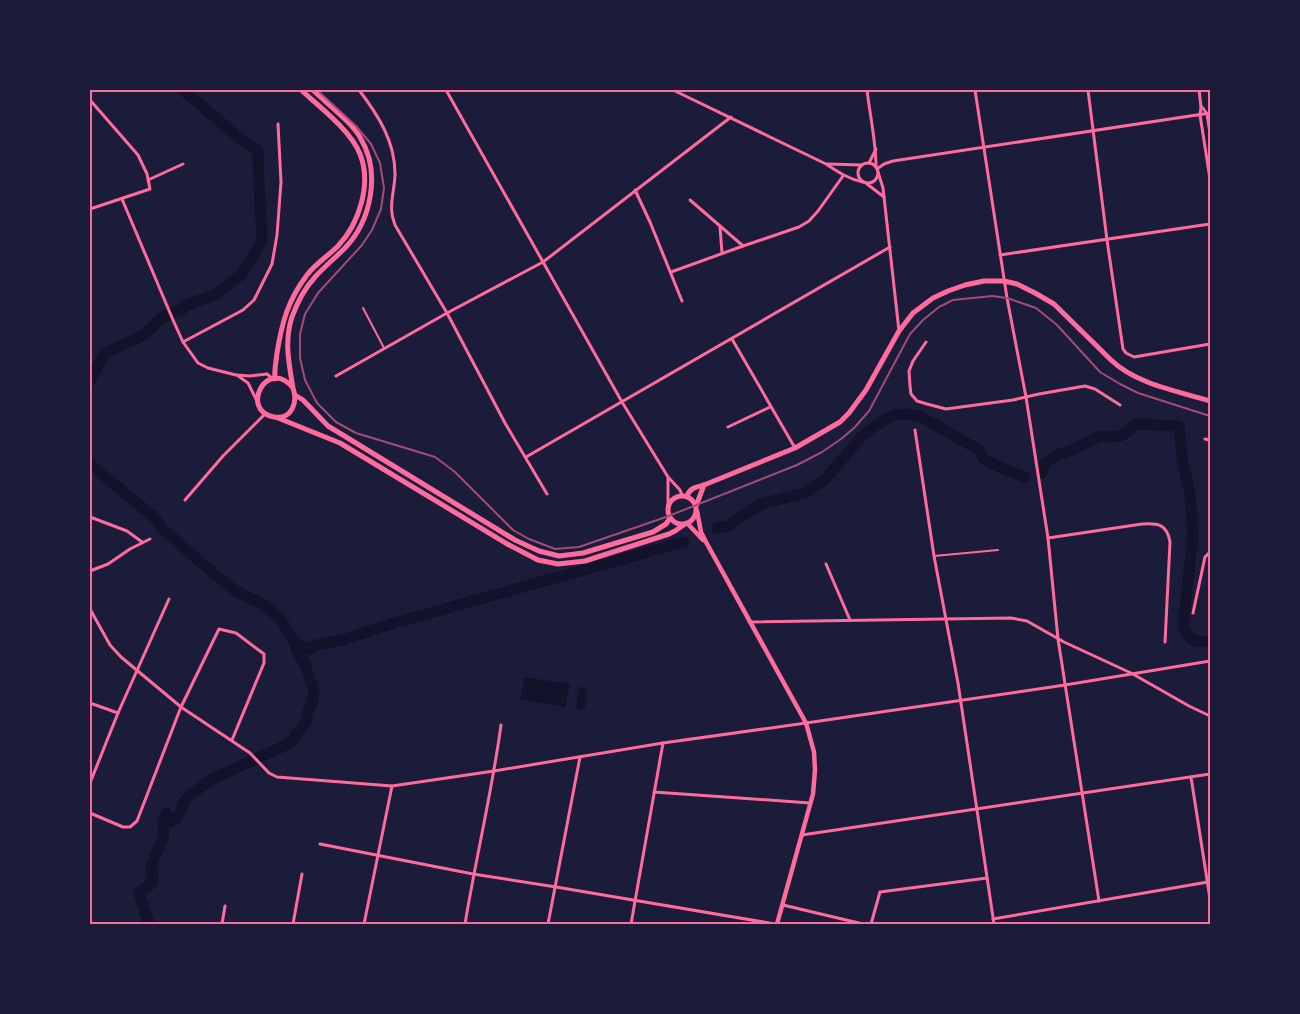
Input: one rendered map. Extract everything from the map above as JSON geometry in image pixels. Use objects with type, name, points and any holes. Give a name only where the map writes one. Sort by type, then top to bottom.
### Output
[{"type":"main road","points":[[274,379],[278,344],[288,305],[308,273],[339,246],[353,225],[360,211],[365,179],[360,153],[351,138],[301,90]]},
{"type":"main road","points":[[293,388],[284,380],[274,379],[266,382],[258,391],[259,405],[271,417],[284,416],[294,407],[296,401],[289,361],[288,341],[292,319],[296,308],[314,278],[346,247],[361,226],[367,213],[370,198],[370,167],[367,152],[361,138],[313,90]]},
{"type":"main road","points":[[686,524],[675,523],[670,518],[668,506],[673,498],[684,495],[693,488],[795,448],[835,425],[849,413],[866,390],[899,331],[914,312],[933,298],[974,283],[1004,281],[1018,284],[1054,304],[1120,368],[1133,376],[1210,400]]},
{"type":"main road","points":[[295,394],[328,426],[515,540],[539,551],[559,556],[583,553],[653,532],[666,524],[670,518]]},
{"type":"main road","points":[[278,417],[340,442],[509,545],[538,560],[558,564],[585,561],[676,531],[693,520],[704,485]]},
{"type":"main road","points":[[684,495],[691,498],[696,508]]},
{"type":"street","points":[[358,90],[380,120],[389,140],[395,175],[392,213],[395,225],[447,313],[505,423],[547,494]]},
{"type":"street","points":[[446,90],[622,402],[668,478],[684,495]]},
{"type":"street","points":[[673,90],[826,164],[852,180],[869,184],[877,178],[877,169],[876,148],[866,90]]},
{"type":"street","points":[[975,90],[1006,298],[1026,397],[1048,538],[1058,639],[1099,901]]},
{"type":"street","points":[[1088,90],[1123,349],[1134,357],[1210,344]]},
{"type":"street","points":[[1199,90],[1200,115],[1210,179]]},
{"type":"street","points":[[90,209],[150,189],[147,174],[138,156],[91,102]]},
{"type":"street","points":[[1201,107],[1209,113]]},
{"type":"street","points":[[877,169],[892,161],[1209,113]]},
{"type":"street","points":[[1209,113],[1210,132]]},
{"type":"street","points":[[336,376],[447,313],[543,262],[730,117]]},
{"type":"street","points":[[183,342],[249,305],[254,300],[272,264],[277,235],[281,182],[278,124]]},
{"type":"street","points":[[868,163],[876,148]]},
{"type":"street","points":[[826,164],[862,165],[868,163],[877,169],[883,188],[899,331]]},
{"type":"street","points":[[148,180],[183,164]]},
{"type":"street","points":[[862,165],[858,174],[860,180],[884,198]]},
{"type":"street","points":[[671,272],[799,227],[809,221],[818,211],[844,176]]},
{"type":"street","points":[[635,190],[682,301]]},
{"type":"street","points":[[122,199],[183,342],[198,363],[208,368],[236,375],[267,374],[274,379]]},
{"type":"street","points":[[690,200],[743,246]]},
{"type":"street","points":[[1000,255],[1210,224]]},
{"type":"street","points":[[720,226],[722,253]]},
{"type":"street","points":[[526,457],[890,247]]},
{"type":"street","points":[[732,338],[795,448]]},
{"type":"street","points":[[926,342],[913,361],[909,371],[911,394],[917,401],[946,409],[1013,400],[1085,386],[1095,389],[1120,405]]},
{"type":"street","points":[[236,375],[248,383],[259,405]]},
{"type":"street","points":[[728,427],[770,407]]},
{"type":"street","points":[[185,500],[223,456],[266,414]]},
{"type":"street","points":[[915,430],[934,556],[961,700],[994,922],[1099,901],[1209,883]]},
{"type":"street","points":[[1204,439],[1210,440]]},
{"type":"street","points":[[668,478],[668,506]]},
{"type":"street","points":[[320,844],[473,874],[776,924],[783,905],[813,794],[814,752],[806,723],[701,532],[696,508]]},
{"type":"street","points":[[90,517],[128,531],[142,542]]},
{"type":"street","points":[[686,524],[706,542]]},
{"type":"street","points":[[1048,538],[1142,524],[1157,524],[1164,527],[1169,535],[1170,542],[1166,642]]},
{"type":"street","points":[[90,571],[108,564],[142,542],[150,539]]},
{"type":"street","points":[[1193,613],[1205,557],[1210,552]]},
{"type":"street","points":[[826,564],[850,620]]},
{"type":"street","points":[[90,783],[118,713],[168,599]]},
{"type":"street","points":[[90,609],[110,645],[137,670],[181,707],[250,753],[269,773],[277,777],[392,786],[663,743],[1065,685],[1210,661]]},
{"type":"street","points":[[749,622],[1011,618],[1027,621],[1058,639],[1131,673],[1210,716]]},
{"type":"street","points":[[90,813],[123,827],[130,828],[137,821],[181,707],[219,629],[236,633],[264,654],[264,663],[232,740]]},
{"type":"street","points":[[90,703],[118,713]]},
{"type":"street","points":[[465,924],[501,725]]},
{"type":"street","points":[[631,924],[663,743]]},
{"type":"street","points":[[548,924],[580,757]]},
{"type":"street","points":[[802,835],[1210,774]]},
{"type":"street","points":[[1191,777],[1210,899]]},
{"type":"street","points":[[364,924],[392,786]]},
{"type":"street","points":[[654,792],[811,803]]},
{"type":"street","points":[[293,924],[302,874]]},
{"type":"street","points":[[871,924],[880,892],[987,878]]},
{"type":"street","points":[[783,905],[863,924]]},
{"type":"street","points":[[222,924],[225,906]]},
{"type":"lane","points":[[363,308],[384,348]]},
{"type":"lane","points":[[934,556],[998,550]]},
{"type":"shaded area","points":[[523,677],[570,684],[565,707],[520,699],[524,681]]},
{"type":"shaded area","points":[[580,687],[587,688],[585,708],[581,710],[576,707]]},
{"type":"waterway","points":[[90,380],[105,353],[144,335],[161,318],[180,311],[186,305],[215,295],[242,274],[262,241],[258,150],[243,141],[183,90]]},
{"type":"waterway","points":[[717,528],[729,526],[761,504],[805,493],[825,479],[862,436],[879,423],[894,415],[920,416],[979,450],[983,458],[999,467],[1025,477]]},
{"type":"waterway","points":[[1042,473],[1044,464],[1053,457],[1098,437],[1121,436],[1137,424],[1179,426],[1182,459],[1190,495],[1193,536],[1183,626],[1193,640],[1210,641]]},
{"type":"waterway","points":[[90,463],[154,517],[163,529],[207,568],[237,592],[265,605],[281,620],[294,642],[309,649],[316,645],[343,640],[394,623],[684,542]]},
{"type":"waterway","points":[[149,924],[139,893],[151,884],[153,879],[151,866],[163,838],[163,819],[166,813],[168,820],[171,822],[176,819],[183,803],[189,796],[212,779],[282,747],[294,739],[306,722],[314,693],[305,663],[298,654],[294,642]]},
{"type":"railway","points":[[317,90],[356,126],[371,144],[380,163],[384,188],[381,209],[372,230],[362,245],[318,293],[305,314],[300,334],[300,358],[305,380],[317,403],[336,422],[356,433],[435,457],[455,472],[513,530],[529,539],[555,549],[579,547],[666,517],[797,465],[822,452],[854,428],[869,411],[910,334],[939,307],[953,300],[992,296],[1007,298],[1036,308],[1057,325],[1100,372],[1138,393],[1210,416]]}]
